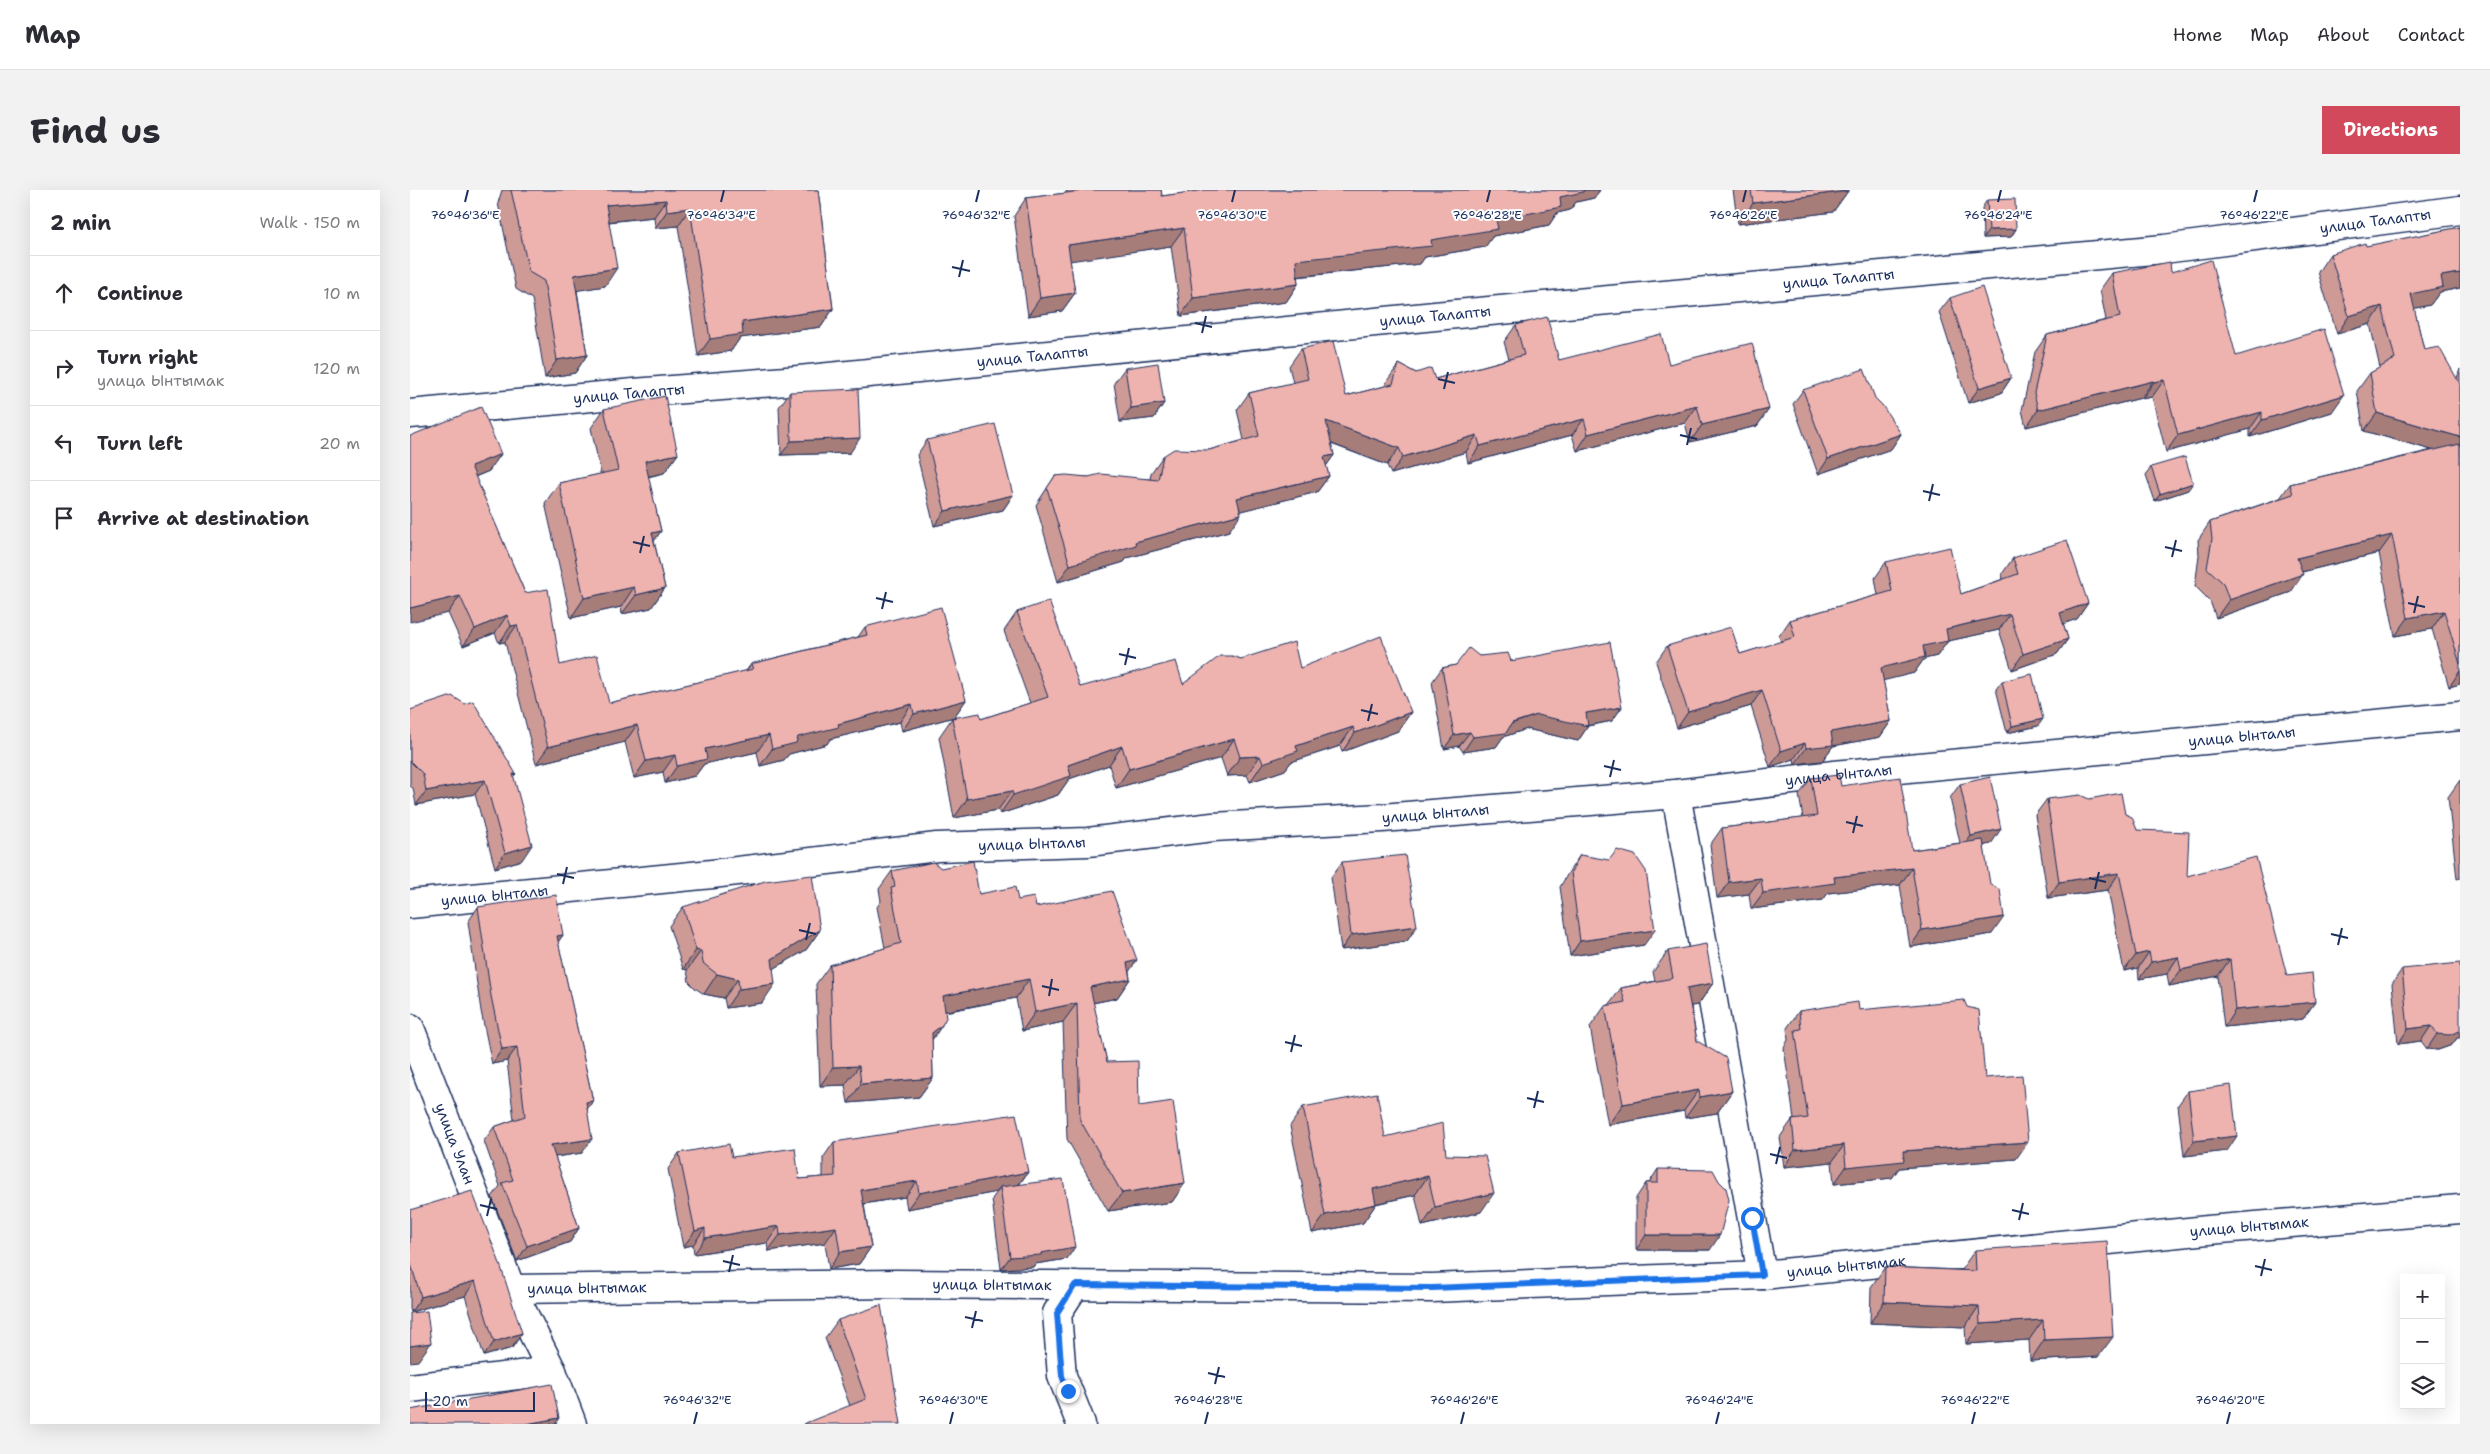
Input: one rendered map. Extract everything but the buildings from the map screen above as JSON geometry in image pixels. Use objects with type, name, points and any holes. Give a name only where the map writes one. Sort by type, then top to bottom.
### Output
[{"type":"street","name":"улица Талапты","points":[[410,414],[634,392],[799,380],[1436,316],[2164,249],[2460,210]]},
{"type":"street","name":"улица Ынталы","points":[[410,904],[712,874],[937,847],[1088,842],[1213,826],[1382,818],[1676,794],[1834,775],[2460,716]]},
{"type":"street","points":[[1676,794],[1762,1275]]},
{"type":"street","name":"улица Улан","points":[[410,1028],[511,1289],[552,1371],[572,1424]]},
{"type":"street","name":"улица Ынтымак","points":[[511,1289],[683,1286],[1075,1285],[1432,1288],[1762,1275],[2208,1230],[2460,1209]]},
{"type":"street","points":[[1075,1285],[1057,1313],[1062,1376],[1081,1424]]},
{"type":"street","points":[[410,1388],[552,1371]]},
{"type":"route","points":[[1068,1391],[1062,1376],[1057,1313],[1075,1285],[1432,1288],[1762,1275],[1752,1218]]}]
